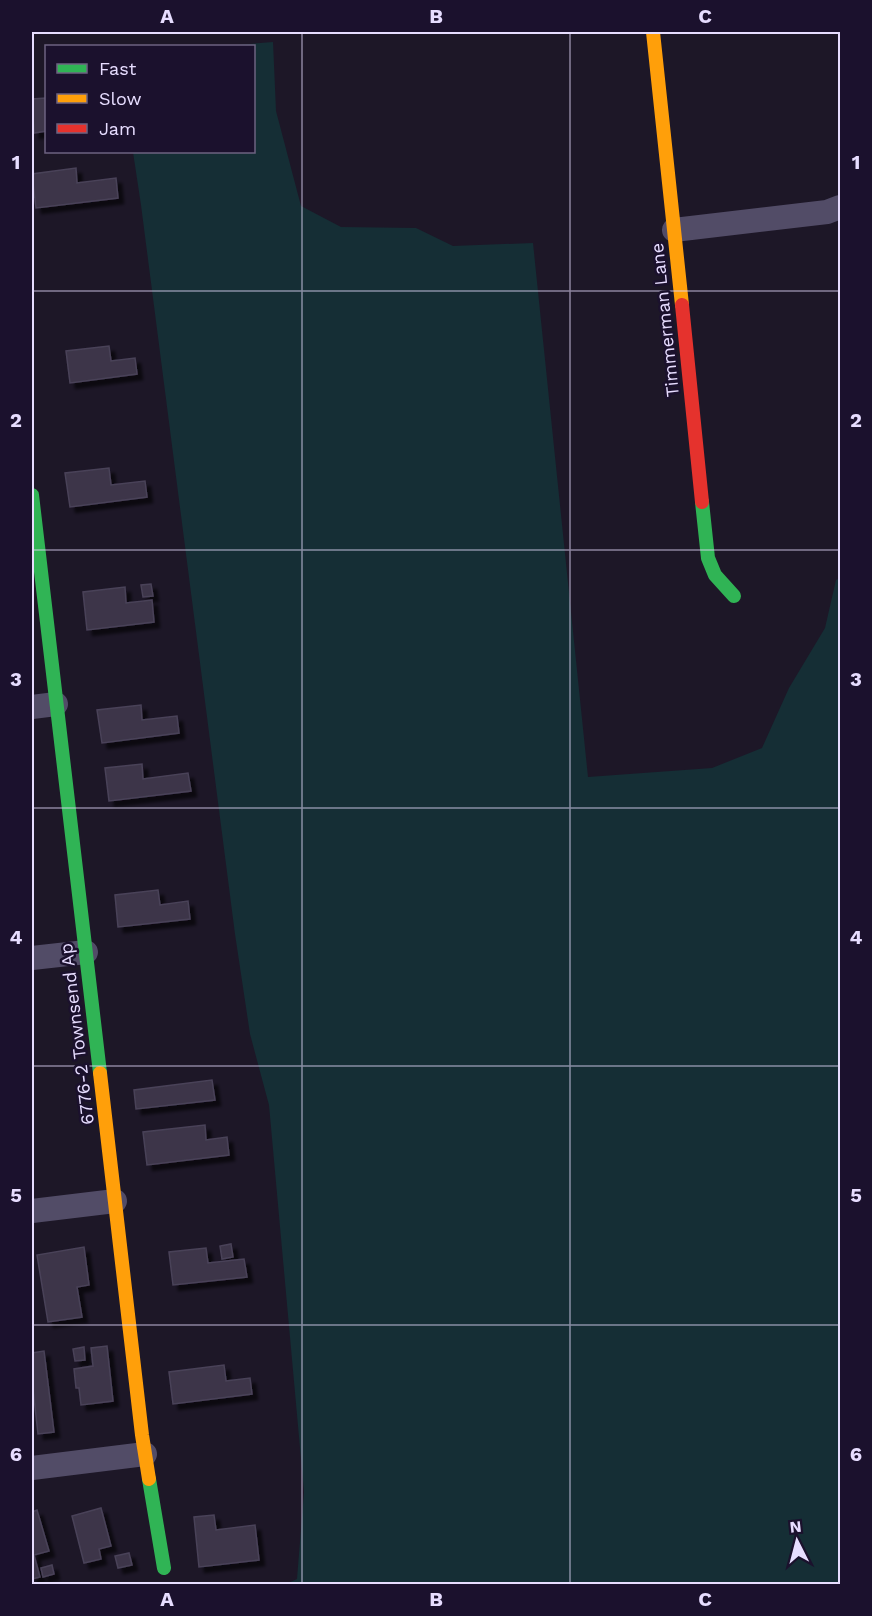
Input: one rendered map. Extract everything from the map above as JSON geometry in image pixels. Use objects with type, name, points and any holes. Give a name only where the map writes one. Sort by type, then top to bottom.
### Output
[{"type":"street","name":"Timmerman Lane","points":[[653,32],[708,558],[715,575],[734,596]]},
{"type":"street","points":[[674,230],[827,212],[840,207]]},
{"type":"street","name":"6776-2 Townsend Ap","points":[[32,495],[145,1454],[164,1568]]},
{"type":"street","points":[[32,707],[56,704]]},
{"type":"street","points":[[32,958],[86,952]]},
{"type":"street","points":[[32,1211],[115,1201]]},
{"type":"street","points":[[32,1468],[145,1454]]},
{"type":"shaded area","points":[[273,42],[276,111],[301,206],[341,227],[416,228],[453,246],[533,243],[588,777],[712,768],[762,748],[789,688],[825,628],[836,580],[840,578],[840,1584],[286,1584],[297,1579],[304,1492],[269,1105],[250,1034],[235,934],[133,153],[255,153],[255,45],[237,45]]},
{"type":"building","points":[[45,98],[45,131],[34,133],[32,99]]},
{"type":"building","points":[[76,168],[77,183],[116,178],[118,198],[36,208],[32,174]]},
{"type":"building","points":[[109,346],[111,361],[135,358],[137,374],[70,383],[66,351]]},
{"type":"building","points":[[109,468],[111,485],[145,481],[147,497],[70,507],[65,473]]},
{"type":"building","points":[[151,584],[153,596],[143,597],[141,585]]},
{"type":"building","points":[[125,587],[126,603],[152,600],[154,622],[87,630],[83,592]]},
{"type":"building","points":[[141,705],[142,720],[177,716],[179,733],[102,743],[97,710]]},
{"type":"building","points":[[142,764],[143,779],[188,773],[191,791],[109,801],[105,768]]},
{"type":"building","points":[[158,890],[160,905],[188,901],[190,919],[118,927],[115,895]]},
{"type":"building","points":[[212,1080],[215,1100],[136,1109],[134,1090]]},
{"type":"building","points":[[205,1125],[206,1140],[227,1137],[229,1155],[147,1165],[143,1132]]},
{"type":"building","points":[[231,1244],[233,1257],[222,1259],[220,1246]]},
{"type":"building","points":[[84,1247],[89,1285],[77,1287],[82,1317],[48,1322],[37,1255]]},
{"type":"building","points":[[206,1248],[208,1263],[244,1259],[247,1277],[173,1285],[169,1252]]},
{"type":"building","points":[[107,1346],[113,1401],[81,1405],[74,1369],[93,1366],[91,1348]]},
{"type":"building","points":[[84,1347],[85,1360],[75,1361],[73,1349]]},
{"type":"building","points":[[44,1351],[54,1432],[38,1434],[32,1380],[32,1353]]},
{"type":"building","points":[[224,1365],[226,1381],[250,1378],[252,1394],[173,1404],[169,1372]]},
{"type":"building","points":[[101,1508],[111,1546],[99,1549],[101,1559],[84,1563],[72,1516]]},
{"type":"building","points":[[37,1510],[49,1551],[34,1555],[40,1577],[32,1579],[32,1512]]},
{"type":"building","points":[[214,1515],[216,1530],[255,1525],[259,1560],[199,1567],[194,1517]]},
{"type":"building","points":[[129,1553],[132,1565],[118,1568],[115,1556]]},
{"type":"building","points":[[52,1565],[54,1574],[43,1577],[41,1568]]},
{"type":"traffic: fast","points":[[32,495],[100,1073]]},
{"type":"traffic: fast","points":[[702,502],[708,558],[715,575],[734,596]]},
{"type":"traffic: fast","points":[[149,1479],[164,1568]]},
{"type":"traffic: slow","points":[[653,32],[682,305]]},
{"type":"traffic: slow","points":[[100,1073],[149,1479]]},
{"type":"traffic: jam","points":[[682,305],[702,502]]}]
